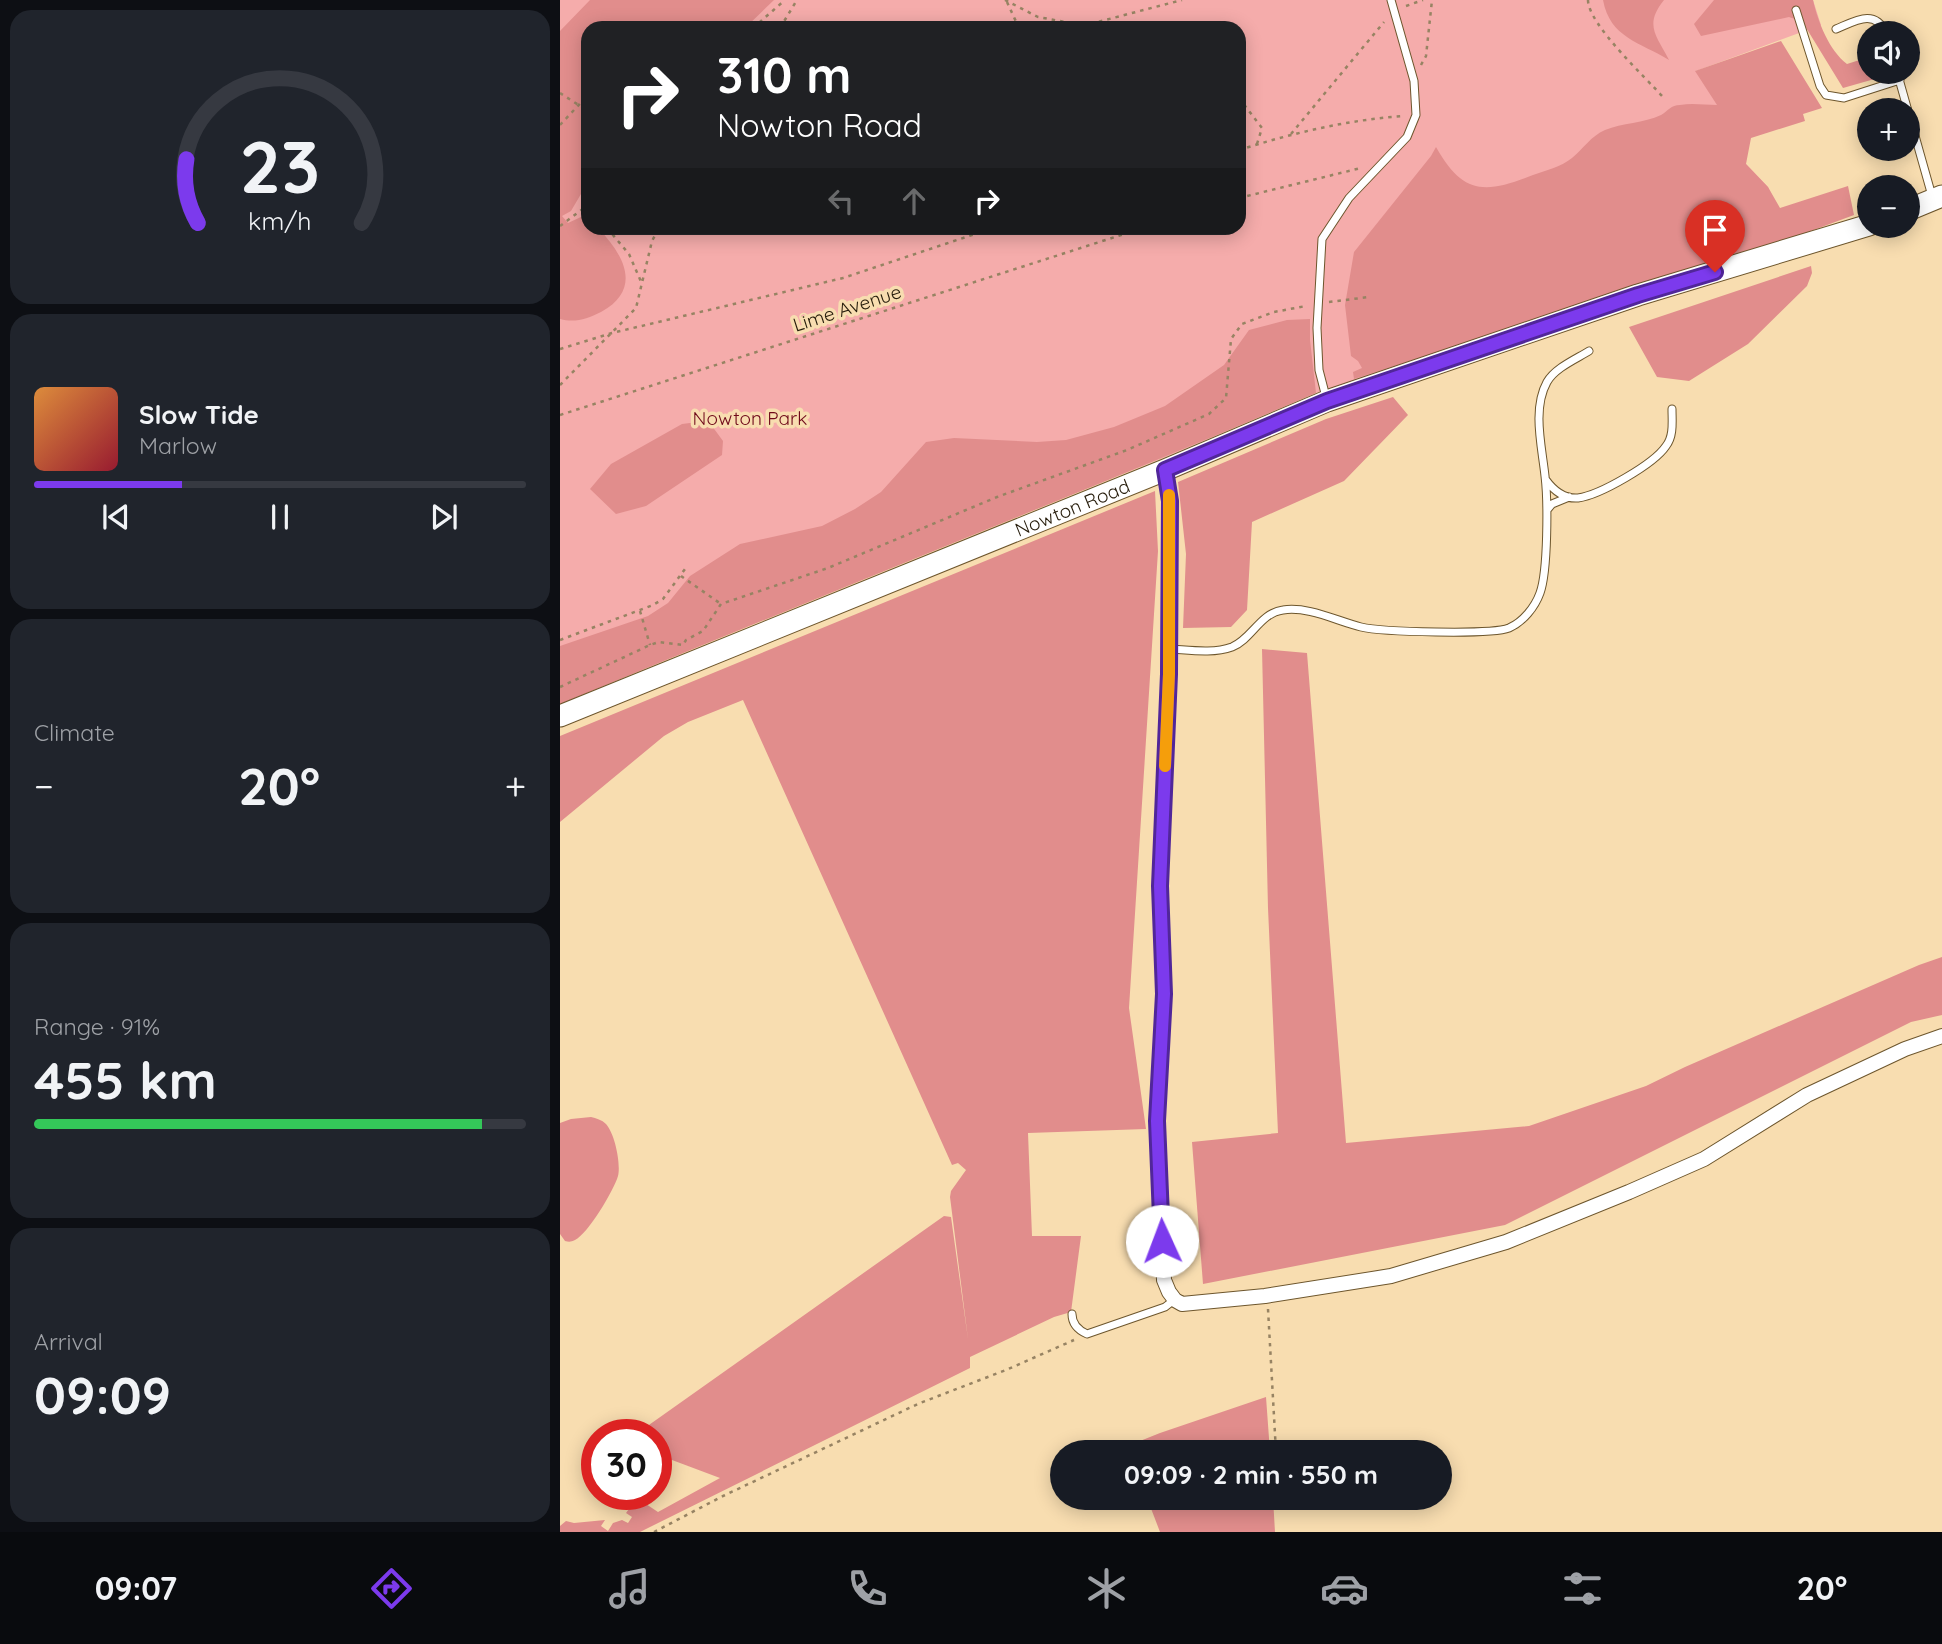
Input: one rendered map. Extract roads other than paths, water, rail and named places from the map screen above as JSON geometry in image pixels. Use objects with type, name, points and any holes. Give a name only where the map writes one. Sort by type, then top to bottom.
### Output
[{"type":"street","points":[[1920,205],[1938,198]]},
{"type":"street","name":"Nowton Road","points":[[560,716],[1165,470],[1327,401],[1638,295],[1857,229]]},
{"type":"street","points":[[1165,470],[1170,501],[1169,674],[1160,886],[1164,994],[1157,1121],[1164,1280],[1175,1300],[1182,1304],[1259,1297],[1391,1276],[1506,1242],[1704,1158],[1807,1095],[1905,1049],[1942,1036]]},
{"type":"lane","points":[[1327,401],[1319,370],[1317,328],[1322,239],[1349,198],[1407,137],[1416,115],[1414,81],[1391,0]]},
{"type":"lane","points":[[1796,10],[1820,86],[1826,95],[1844,98],[1878,84]]},
{"type":"lane","points":[[1836,29],[1864,18],[1876,21]]},
{"type":"lane","points":[[1901,84],[1938,198]]},
{"type":"lane","points":[[1168,649],[1216,651],[1232,646],[1244,640],[1262,620],[1283,610],[1303,611],[1363,628],[1480,631],[1509,628],[1530,611],[1541,590],[1547,511],[1540,402],[1547,381],[1557,370],[1589,351]]},
{"type":"lane","points":[[1547,511],[1552,504],[1569,497],[1591,495],[1654,459],[1668,445],[1672,431],[1672,409]]},
{"type":"lane","points":[[1546,480],[1559,493],[1569,497]]},
{"type":"lane","points":[[1072,1314],[1078,1330],[1087,1334],[1165,1307],[1175,1300]]},
{"type":"park label","name":"Nowton Park","points":[[750,418]]}]
